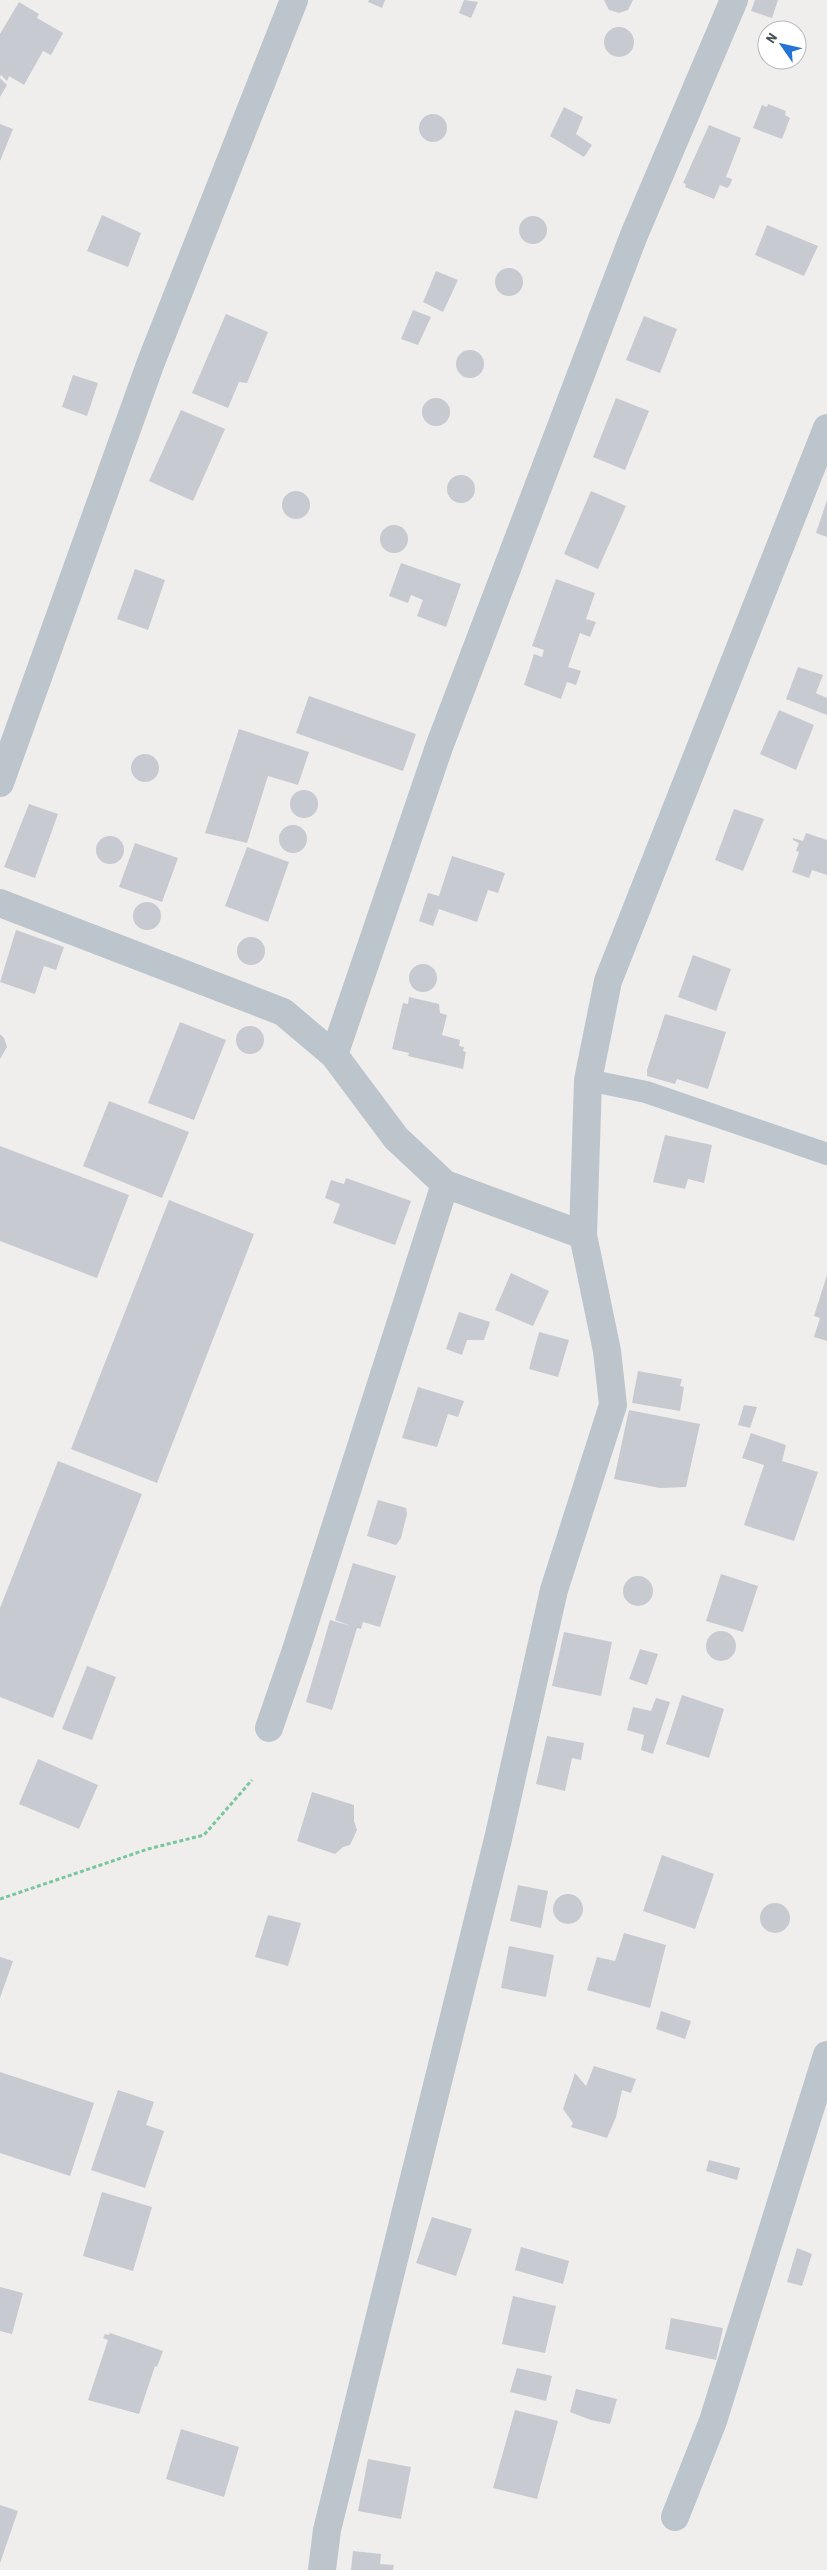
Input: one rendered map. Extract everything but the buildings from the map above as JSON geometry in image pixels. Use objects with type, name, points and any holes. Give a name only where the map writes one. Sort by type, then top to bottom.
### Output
[{"type":"street","points":[[0,783],[151,362],[294,0]]},
{"type":"street","points":[[334,1055],[442,738],[634,235],[734,0]]},
{"type":"street","points":[[322,2570],[326,2530],[498,1839],[554,1590],[613,1405],[607,1351],[583,1235],[588,1080],[608,981],[827,428]]},
{"type":"street","points":[[0,903],[283,1012],[334,1055],[396,1138],[445,1184],[583,1235]]},
{"type":"street","points":[[268,1728],[295,1654],[445,1184]]},
{"type":"street","points":[[674,2517],[713,2421],[827,2055]]},
{"type":"lane","points":[[588,1080],[646,1092],[827,1154]]},
{"type":"path","points":[[0,1899],[148,1849],[204,1835],[252,1780]]}]
